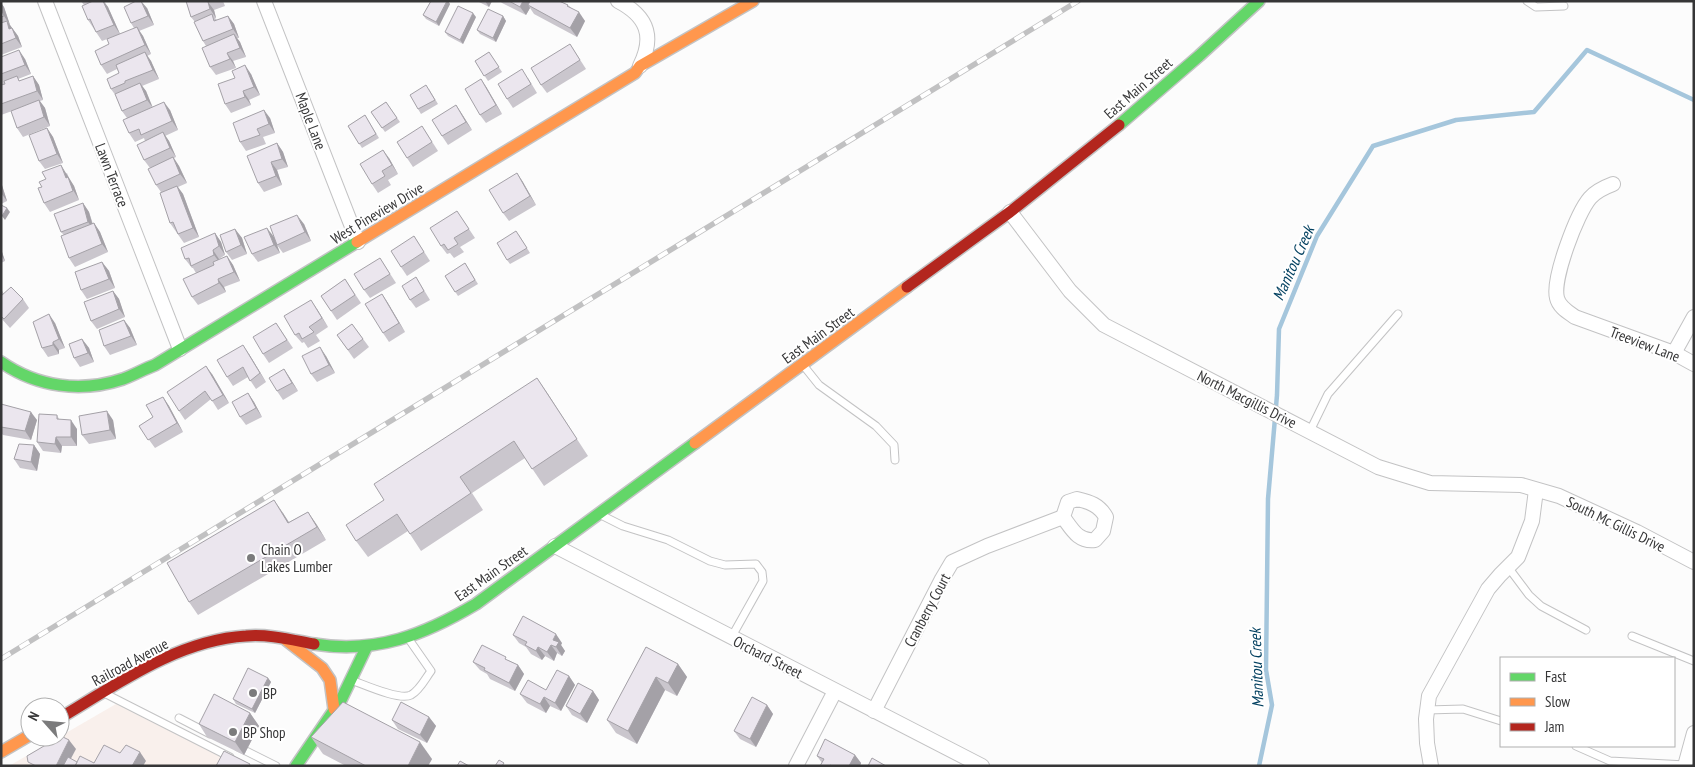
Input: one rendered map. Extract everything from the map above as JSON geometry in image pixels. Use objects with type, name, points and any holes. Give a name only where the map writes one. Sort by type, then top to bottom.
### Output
[{"type":"main road","name":"West Pineview Drive","points":[[1,362],[29,378],[55,386],[94,386],[122,380],[155,365],[635,72],[640,66],[754,1]]},
{"type":"main road","name":"East Main Street","points":[[367,646],[400,641],[426,632],[476,604],[1078,160],[1232,27],[1259,1]]},
{"type":"main road","name":"Railroad Avenue","points":[[70,712],[154,663],[212,641],[236,636],[257,635],[328,646],[367,646]]},
{"type":"main road","points":[[285,639],[322,668],[330,680],[334,709]]},
{"type":"main road","points":[[301,764],[341,700],[367,646]]},
{"type":"main road","points":[[1,752],[20,742]]},
{"type":"street","name":"Lawn Terrace","points":[[45,1],[180,349]]},
{"type":"street","name":"Maple Lane","points":[[264,1],[358,242]]},
{"type":"street","points":[[618,1],[629,7],[642,20],[648,35],[646,52],[640,66]]},
{"type":"street","name":"Treeview Lane","points":[[1613,184],[1601,189],[1590,198],[1580,215],[1564,255],[1556,290],[1557,300],[1565,310],[1576,317],[1674,353],[1694,364]]},
{"type":"street","name":"North Macgillis Drive","points":[[1010,212],[1070,291],[1104,325],[1378,467],[1430,484],[1520,485],[1536,490]]},
{"type":"street","points":[[1674,353],[1694,317]]},
{"type":"street","points":[[1431,766],[1427,743],[1426,719],[1429,696],[1488,590],[1518,557],[1532,521],[1536,490]]},
{"type":"street","name":"South Mc Gillis Drive","points":[[1536,490],[1559,496],[1637,532],[1694,562]]},
{"type":"street","name":"Cranberry Court","points":[[874,711],[952,562],[987,546],[1063,517]]},
{"type":"street","name":"Orchard Street","points":[[555,546],[982,766]]},
{"type":"street","points":[[796,766],[835,691]]},
{"type":"street","points":[[1686,765],[1694,733]]},
{"type":"lane","points":[[1527,1],[1536,7],[1564,6]]},
{"type":"lane","points":[[1310,431],[1328,394],[1398,314]]},
{"type":"lane","points":[[802,365],[819,385],[876,426],[894,445],[895,460]]},
{"type":"lane","points":[[599,514],[623,526],[668,540],[710,561],[725,565],[756,564],[762,572],[763,581],[731,638]]},
{"type":"lane","points":[[1508,567],[1529,595],[1541,606],[1586,630]]},
{"type":"lane","points":[[1632,636],[1694,661]]},
{"type":"lane","points":[[350,680],[400,696],[410,696],[419,688],[431,671],[408,638]]},
{"type":"lane","points":[[103,693],[239,762]]},
{"type":"lane","points":[[1427,710],[1463,709],[1500,721]]},
{"type":"lane","points":[[179,718],[214,736]]},
{"type":"lane","points":[[232,744],[276,766]]},
{"type":"lane","points":[[1578,747],[1610,761],[1686,765]]},
{"type":"shaded area","points":[[116,704],[240,766],[9,766],[42,747],[70,747],[70,731]]},
{"type":"building","points":[[93,1],[103,1],[114,25],[96,32],[82,6]]},
{"type":"building","points":[[136,1],[141,1],[148,16],[131,23],[124,7]]},
{"type":"building","points":[[186,1],[209,1],[210,9],[191,17]]},
{"type":"building","points":[[431,1],[447,1],[436,22],[423,15]]},
{"type":"building","points":[[509,1],[523,1],[520,7]]},
{"type":"building","points":[[530,1],[559,1],[579,12],[570,28],[528,5]]},
{"type":"building","points":[[458,6],[473,13],[460,40],[445,32]]},
{"type":"building","points":[[488,9],[503,16],[493,38],[477,30]]},
{"type":"building","points":[[212,14],[214,21],[228,16],[233,29],[203,41],[194,22]]},
{"type":"building","points":[[7,21],[9,29],[12,28],[16,38],[1,44],[1,23]]},
{"type":"building","points":[[137,27],[145,45],[101,65],[95,51],[109,44],[107,39]]},
{"type":"building","points":[[234,34],[240,48],[227,53],[230,59],[210,67],[202,48]]},
{"type":"building","points":[[570,44],[580,60],[541,85],[531,68]]},
{"type":"building","points":[[19,50],[25,65],[1,74],[1,57]]},
{"type":"building","points":[[145,52],[153,70],[125,81],[125,83],[111,89],[107,79],[119,73],[116,65]]},
{"type":"building","points":[[489,52],[499,67],[484,76],[475,61]]},
{"type":"building","points":[[245,65],[254,87],[243,91],[245,97],[225,104],[218,84],[235,78],[232,71]]},
{"type":"building","points":[[522,69],[531,84],[507,99],[498,84]]},
{"type":"building","points":[[17,76],[19,81],[33,76],[37,91],[1,104],[1,85],[5,84],[4,81]]},
{"type":"building","points":[[481,79],[496,105],[480,115],[465,89]]},
{"type":"building","points":[[140,83],[147,100],[122,111],[115,94]]},
{"type":"building","points":[[426,85],[435,100],[418,109],[410,95]]},
{"type":"building","points":[[39,100],[44,117],[17,128],[11,111]]},
{"type":"building","points":[[164,102],[172,121],[141,135],[139,129],[129,133],[123,120]]},
{"type":"building","points":[[386,102],[397,118],[382,128],[371,112]]},
{"type":"building","points":[[456,105],[466,122],[442,136],[432,120]]},
{"type":"building","points":[[264,110],[269,124],[257,129],[260,135],[240,142],[233,123]]},
{"type":"building","points":[[365,115],[376,134],[359,144],[348,126]]},
{"type":"building","points":[[422,126],[432,142],[407,158],[397,142]]},
{"type":"building","points":[[47,128],[57,154],[39,161],[29,135]]},
{"type":"building","points":[[163,132],[170,148],[144,160],[137,145]]},
{"type":"building","points":[[277,143],[282,159],[271,162],[276,176],[258,183],[247,156]]},
{"type":"building","points":[[383,150],[392,165],[382,171],[385,176],[372,184],[360,164]]},
{"type":"building","points":[[173,157],[180,174],[156,185],[148,169]]},
{"type":"building","points":[[61,165],[73,191],[44,203],[38,188],[42,187],[39,182],[46,179],[42,172]]},
{"type":"building","points":[[517,173],[530,196],[503,213],[489,190]]},
{"type":"building","points":[[177,186],[193,228],[178,234],[173,222],[170,223],[160,193]]},
{"type":"building","points":[[83,203],[88,222],[61,232],[54,214]]},
{"type":"building","points":[[1,205],[7,208],[2,216],[1,216]]},
{"type":"building","points":[[457,211],[469,229],[454,238],[458,244],[448,250],[444,244],[441,246],[430,228]]},
{"type":"building","points":[[297,215],[305,232],[277,245],[270,226]]},
{"type":"building","points":[[94,223],[102,244],[69,258],[61,236]]},
{"type":"building","points":[[267,228],[274,245],[252,254],[244,237]]},
{"type":"building","points":[[235,229],[241,245],[226,252],[220,235]]},
{"type":"building","points":[[516,231],[527,248],[507,260],[497,243]]},
{"type":"building","points":[[215,233],[219,246],[213,250],[214,255],[191,266],[189,258],[185,259],[181,248]]},
{"type":"building","points":[[414,236],[424,252],[401,267],[391,251]]},
{"type":"building","points":[[227,256],[234,272],[218,279],[219,283],[192,297],[183,279],[214,265],[213,262]]},
{"type":"building","points":[[380,258],[390,274],[364,290],[354,274]]},
{"type":"building","points":[[102,262],[109,279],[81,290],[75,272]]},
{"type":"building","points":[[465,263],[475,280],[455,292],[445,276]]},
{"type":"building","points":[[416,277],[424,291],[410,300],[402,286]]},
{"type":"building","points":[[345,279],[355,295],[331,311],[321,296]]},
{"type":"building","points":[[11,287],[23,299],[4,319],[1,316],[1,296]]},
{"type":"building","points":[[113,291],[119,309],[91,321],[84,302]]},
{"type":"building","points":[[382,294],[399,323],[383,333],[365,304]]},
{"type":"building","points":[[311,300],[322,318],[309,327],[314,332],[302,339],[299,333],[295,335],[284,316]]},
{"type":"building","points":[[49,314],[59,339],[53,342],[53,345],[42,348],[33,322]]},
{"type":"building","points":[[124,320],[131,336],[104,346],[99,330]]},
{"type":"building","points":[[276,323],[287,340],[263,354],[253,337]]},
{"type":"building","points":[[352,324],[363,339],[348,350],[337,335]]},
{"type":"building","points":[[82,339],[88,353],[74,358],[69,344]]},
{"type":"building","points":[[243,345],[260,373],[250,381],[243,367],[227,377],[217,360]]},
{"type":"building","points":[[320,347],[329,365],[311,374],[302,356]]},
{"type":"building","points":[[206,366],[223,395],[212,401],[205,391],[179,411],[167,392]]},
{"type":"building","points":[[284,369],[292,383],[277,391],[269,378]]},
{"type":"building","points":[[537,378],[577,439],[532,469],[514,441],[460,477],[471,493],[410,534],[397,514],[356,541],[346,525],[384,500],[374,484]]},
{"type":"building","points":[[248,393],[256,408],[240,417],[232,402]]},
{"type":"building","points":[[163,397],[177,423],[148,440],[139,426],[153,417],[146,405]]},
{"type":"building","points":[[1,404],[31,412],[25,431],[1,427]]},
{"type":"building","points":[[107,411],[110,430],[82,435],[79,416]]},
{"type":"building","points":[[39,414],[57,415],[57,419],[71,420],[71,437],[56,437],[55,444],[37,442]]},
{"type":"building","points":[[19,444],[34,445],[31,462],[14,459]]},
{"type":"building","name":"Chain O Lakes Lumber","points":[[274,500],[288,523],[308,512],[317,527],[189,602],[167,563]]},
{"type":"building","points":[[523,616],[556,634],[553,640],[559,642],[556,647],[551,645],[547,652],[538,647],[536,651],[525,645],[527,642],[513,635]]},
{"type":"building","points":[[482,645],[518,665],[509,683],[473,662]]},
{"type":"building","points":[[646,647],[678,664],[668,683],[656,677],[628,731],[607,720]]},
{"type":"building","name":"BP","points":[[248,668],[268,678],[252,709],[233,699]]},
{"type":"building","points":[[557,670],[569,676],[555,703],[544,697],[540,704],[520,694],[528,680],[546,690]]},
{"type":"building","points":[[578,683],[593,691],[580,714],[566,706]]},
{"type":"building","points":[[214,694],[250,713],[235,742],[199,724]]},
{"type":"building","points":[[752,697],[767,705],[750,739],[734,731]]},
{"type":"building","points":[[343,702],[420,742],[408,766],[366,766],[311,737]]},
{"type":"building","points":[[401,702],[429,717],[420,735],[392,720]]},
{"type":"building","points":[[825,739],[855,755],[849,766],[820,766],[824,759],[817,756]]},
{"type":"building","points":[[104,745],[120,753],[126,745],[140,752],[132,766],[75,766],[80,756],[94,763]]},
{"type":"building","points":[[42,747],[66,747],[56,766],[36,766],[28,762],[27,756]]},
{"type":"building","points":[[224,751],[250,764],[249,766],[216,766]]},
{"type":"building","points":[[68,757],[77,762],[75,766],[63,766]]},
{"type":"building","points":[[872,758],[886,766],[868,766]]},
{"type":"building","points":[[499,760],[504,763],[502,766],[495,766]]},
{"type":"building","points":[[460,761],[469,766],[457,766]]},
{"type":"waterway","name":"Manitou Creek","points":[[1259,766],[1272,705],[1266,670],[1268,499],[1277,395],[1279,329],[1317,236],[1373,146],[1456,120],[1534,112],[1587,50],[1694,100]]},
{"type":"railway","points":[[1,659],[1078,1]]},
{"type":"traffic: fast","points":[[1119,125],[1259,1]]},
{"type":"traffic: fast","points":[[1,362],[29,377],[60,385],[91,386],[123,379],[155,365],[357,242]]},
{"type":"traffic: fast","points":[[314,644],[337,646],[379,644],[418,633],[457,615],[476,604],[695,443]]},
{"type":"traffic: fast","points":[[296,766],[341,700],[367,646]]},
{"type":"traffic: slow","points":[[357,242],[635,73],[640,66],[753,1]]},
{"type":"traffic: slow","points":[[695,443],[907,287]]},
{"type":"traffic: slow","points":[[286,640],[322,668],[330,680],[334,709]]},
{"type":"traffic: slow","points":[[1,752],[20,741]]},
{"type":"traffic: jam","points":[[907,287],[1010,212],[1119,125]]},
{"type":"traffic: jam","points":[[70,712],[149,666],[172,655],[221,639],[263,636],[314,644]]},
{"type":"place","name":"Chain O Lakes Lumber","points":[[251,558]]},
{"type":"place","name":"BP","points":[[253,693]]},
{"type":"place","name":"BP Shop","points":[[233,732]]}]
